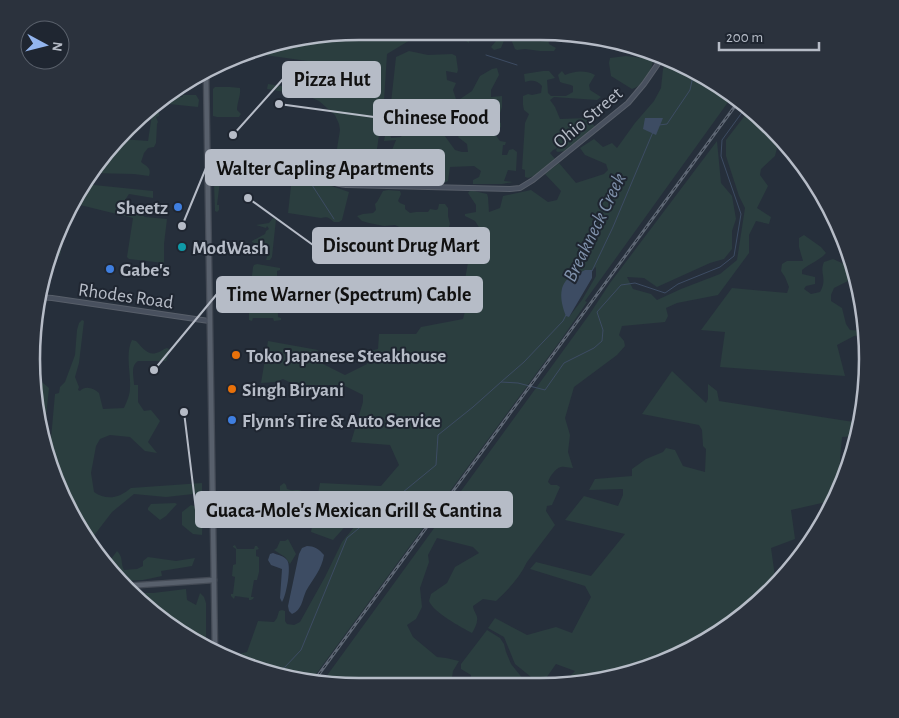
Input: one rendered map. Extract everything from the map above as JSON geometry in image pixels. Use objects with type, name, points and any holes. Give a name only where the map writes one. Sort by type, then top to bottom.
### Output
[{"type":"main road","points":[[206,79],[215,643]]},
{"type":"main road","points":[[133,585],[214,580]]},
{"type":"street","name":"Ohio Street","points":[[208,175],[307,176],[342,185],[510,190],[520,188],[533,180],[628,103],[659,63]]},
{"type":"street","name":"Rhodes Road","points":[[46,298],[209,321]]},
{"type":"shaded area","points":[[359,40],[410,40],[387,54],[384,101],[372,183],[336,180],[333,174],[340,130],[335,115],[319,101],[308,96],[267,89],[268,84],[359,98],[361,65],[330,61],[329,64],[263,55],[317,43]]},
{"type":"shaded area","points":[[504,40],[501,48],[494,50],[491,47],[496,41]]},
{"type":"shaded area","points":[[511,40],[548,40],[549,44],[556,48],[554,51],[515,49]]},
{"type":"shaded area","points":[[409,51],[428,55],[452,54],[456,56],[457,73],[446,71],[447,80],[456,83],[453,90],[456,99],[443,118],[403,117],[408,101],[400,99],[395,105],[396,110],[390,112],[396,57]]},
{"type":"shaded area","points":[[626,56],[653,61],[651,70],[646,78],[640,85],[632,89],[611,76],[610,58]]},
{"type":"shaded area","points":[[665,65],[700,83],[728,102],[585,301],[587,302],[563,337],[316,675],[276,667],[238,654],[247,652],[258,621],[274,622],[279,611],[282,610],[285,611],[285,621],[287,624],[294,625],[300,622],[342,542],[355,526],[350,521],[333,540],[311,532],[320,483],[381,486],[399,465],[390,445],[351,442],[363,402],[363,395],[343,385],[295,385],[283,379],[276,382],[261,383],[268,341],[318,350],[317,361],[345,375],[367,364],[370,351],[378,349],[379,334],[416,334],[421,327],[463,319],[471,289],[464,285],[469,257],[465,252],[466,245],[458,243],[448,235],[431,235],[408,231],[395,225],[384,226],[369,223],[362,221],[357,216],[373,213],[376,210],[375,204],[383,191],[400,191],[401,194],[398,201],[405,205],[405,209],[410,213],[428,212],[430,209],[436,210],[439,204],[445,204],[448,208],[450,224],[448,230],[466,233],[466,227],[482,232],[475,221],[465,216],[465,214],[476,212],[476,205],[468,193],[470,190],[487,194],[489,212],[500,208],[503,196],[531,190],[548,202],[557,200],[561,191],[545,174],[559,163],[576,183],[604,174],[608,170],[606,164],[585,155],[580,148],[594,139],[603,147],[612,143],[617,148],[654,101],[661,88]],"holes":[[[596,267],[596,276],[582,300],[569,317],[585,270],[592,270]]]},
{"type":"shaded area","points":[[497,68],[499,75],[491,90],[491,97],[502,96],[502,107],[500,113],[492,118],[501,123],[501,127],[494,133],[500,141],[506,142],[503,145],[502,155],[507,155],[509,150],[513,149],[517,152],[516,171],[508,170],[504,181],[513,182],[473,184],[473,180],[479,177],[481,171],[474,166],[450,167],[448,181],[441,184],[380,183],[382,181],[383,169],[395,157],[395,152],[392,150],[396,140],[384,141],[387,125],[389,125],[391,138],[401,137],[408,126],[439,128],[455,150],[468,152],[467,144],[458,137],[466,126],[478,124],[488,116],[489,103],[483,102],[474,108],[468,109],[457,106],[457,101],[472,91],[480,76]]},
{"type":"shaded area","points":[[549,71],[555,78],[547,80],[548,93],[551,96],[566,96],[573,92],[573,86],[560,82],[558,75],[562,71],[565,75],[588,72],[595,75],[589,85],[590,90],[601,97],[597,100],[554,97],[550,100],[560,119],[588,118],[595,127],[565,151],[558,152],[556,151],[557,148],[553,150],[550,153],[555,159],[534,176],[528,178],[525,177],[525,170],[522,169],[525,123],[529,114],[524,110],[523,96],[541,93],[542,86],[534,81],[525,82],[524,74]]},
{"type":"shaded area","points":[[215,87],[240,88],[237,110],[241,114],[239,117],[213,116],[213,89]]},
{"type":"shaded area","points":[[182,95],[196,95],[199,100],[198,107],[168,104],[178,97],[183,97]]},
{"type":"shaded area","points":[[159,111],[159,116],[156,117],[158,122],[156,143],[154,147],[148,148],[144,153],[141,162],[149,169],[149,176],[100,173],[127,139],[148,141],[152,117]]},
{"type":"shaded area","points":[[745,115],[766,133],[777,146],[775,156],[761,169],[760,175],[768,186],[757,208],[771,217],[769,224],[756,221],[749,235],[749,253],[718,295],[677,303],[666,308],[668,316],[665,322],[622,326],[619,335],[624,341],[625,346],[617,355],[574,387],[565,418],[570,435],[568,452],[573,468],[564,467],[557,469],[548,482],[551,485],[560,487],[552,505],[547,506],[546,511],[555,525],[517,578],[496,601],[483,599],[473,606],[477,619],[472,633],[442,615],[429,601],[431,594],[447,583],[455,567],[479,553],[473,547],[437,538],[428,555],[429,562],[420,588],[422,607],[416,619],[407,625],[413,637],[437,657],[459,661],[453,671],[452,678],[359,678],[327,676],[589,315],[610,283],[717,141],[721,183],[732,196],[736,219],[732,231],[732,249],[724,259],[710,263],[657,287],[644,278],[627,277],[633,289],[651,294],[657,300],[720,274],[737,260],[745,208],[739,196],[726,156],[726,140]]},
{"type":"shaded area","points":[[217,178],[241,179],[220,181],[217,205],[219,205],[219,210],[217,212],[215,211],[214,183],[217,181]]},
{"type":"shaded area","points":[[314,180],[349,192],[342,220],[334,222],[327,217],[321,218],[288,213],[291,186],[288,181]]},
{"type":"shaded area","points":[[92,185],[153,191],[153,198],[129,194],[125,200],[145,217],[167,219],[164,263],[129,259],[127,257],[133,218],[80,205]]},
{"type":"shaded area","points":[[273,218],[276,219],[272,257],[270,260],[266,260],[269,251],[266,246],[260,246],[252,241],[265,234],[269,229],[267,226],[266,228],[256,225],[269,223]]},
{"type":"shaded area","points":[[804,235],[826,253],[802,270],[802,274],[815,277],[815,284],[806,286],[804,289],[811,294],[820,292],[823,283],[822,270],[824,262],[833,259],[844,264],[846,269],[849,280],[834,288],[831,295],[831,301],[842,308],[846,324],[850,330],[857,331],[858,336],[837,345],[845,376],[720,367],[725,332],[701,330],[732,288],[787,293],[789,287],[781,271],[782,264],[787,261],[803,261],[799,247],[799,238]]},
{"type":"shaded area","points":[[62,242],[60,256],[57,256]]},
{"type":"shaded area","points":[[257,264],[280,268],[277,271],[278,317],[281,320],[253,318],[252,321],[249,320],[253,267]]},
{"type":"shaded area","points":[[82,320],[84,321],[79,363],[75,377],[79,387],[78,390],[87,388],[97,391],[103,409],[124,408],[130,391],[129,351],[132,340],[153,354],[167,348],[169,349],[166,361],[138,361],[133,369],[134,385],[138,385],[138,402],[144,411],[151,410],[160,421],[148,442],[157,453],[145,451],[130,437],[110,435],[100,439],[96,446],[91,473],[94,492],[104,497],[113,497],[131,488],[202,483],[202,493],[166,497],[134,494],[112,512],[94,536],[64,481],[51,441],[55,394],[59,393],[60,387],[65,382],[75,355],[79,323]]},
{"type":"shaded area","points":[[672,371],[706,403],[708,399],[708,384],[717,391],[719,401],[853,422],[849,437],[842,437],[839,470],[825,502],[791,510],[795,539],[771,548],[775,575],[766,585],[734,612],[700,635],[662,654],[643,661],[602,672],[570,676],[575,671],[556,664],[546,678],[532,678],[515,664],[504,637],[488,628],[495,618],[527,635],[556,627],[572,633],[591,597],[585,586],[530,569],[536,562],[591,576],[625,534],[565,520],[584,496],[618,506],[623,495],[623,489],[589,490],[595,479],[632,476],[632,469],[646,459],[663,452],[666,448],[675,450],[683,466],[705,472],[706,449],[703,446],[702,430],[699,425],[642,414]]},
{"type":"shaded area","points":[[41,381],[49,388],[46,419]]},
{"type":"shaded area","points":[[284,483],[287,489],[304,492],[305,496],[302,498],[292,495],[280,501],[280,486]]},
{"type":"shaded area","points":[[151,504],[177,504],[160,520],[148,510]]},
{"type":"shaded area","points":[[191,505],[203,509],[202,535],[193,534],[182,525],[182,512]]},
{"type":"shaded area","points":[[288,539],[296,554],[290,564],[285,557],[274,550],[280,541]]},
{"type":"shaded area","points":[[235,545],[237,549],[254,549],[257,546],[259,549],[256,550],[256,556],[259,557],[259,572],[257,580],[254,580],[251,597],[254,597],[251,600],[235,596],[234,599],[231,596],[233,594],[235,577],[232,576],[233,565],[236,564],[236,549],[233,547]]},
{"type":"shaded area","points":[[117,551],[124,570],[137,569],[143,566],[143,561],[148,557],[176,561],[195,558],[192,566],[161,571],[162,576],[129,581],[111,559]]},
{"type":"shaded area","points":[[186,589],[187,600],[196,605],[200,593],[206,603],[206,639],[165,612],[142,593]]},
{"type":"shaded area","points":[[487,630],[500,638],[511,664],[522,678],[471,678],[471,675],[461,669],[461,664]]},
{"type":"water","points":[[645,118],[663,118],[656,135],[643,129]]},
{"type":"water","points":[[585,270],[592,270],[592,278],[569,317],[566,316],[561,295],[563,285],[570,277]]},
{"type":"water","points":[[307,546],[314,547],[320,551],[324,555],[323,560],[306,591],[300,607],[292,614],[288,606],[299,554],[302,548]]},
{"type":"water","points":[[273,553],[287,560],[289,568],[288,581],[282,602],[280,598],[282,569],[271,565],[268,560],[270,554]]},
{"type":"waterway","points":[[486,55],[517,65]]},
{"type":"waterway","name":"Breakneck Creek","points":[[659,125],[667,124],[690,90],[692,79]]},
{"type":"waterway","name":"Breakneck Creek","points":[[282,669],[301,650],[347,538],[436,465],[438,435],[501,382],[518,383],[545,390],[564,363],[594,348],[602,341],[603,330],[597,312],[621,285],[635,283],[665,293],[678,284],[720,267],[734,256],[741,214],[721,156],[722,140],[742,112]]},
{"type":"waterway","name":"Breakneck Creek","points":[[592,271],[613,227],[653,132]]},
{"type":"waterway","points":[[312,185],[334,219]]},
{"type":"waterway","name":"Breakneck Creek","points":[[501,382],[524,362],[563,321],[566,315]]},
{"type":"railway","points":[[318,675],[735,107]]},
{"type":"place","name":"Chinese Food","points":[[279,104]]},
{"type":"place","name":"Pizza Hut","points":[[233,135]]},
{"type":"place","name":"Discount Drug Mart","points":[[248,198]]},
{"type":"place","name":"Sheetz","points":[[178,207]]},
{"type":"place","name":"Walter Capling Apartments","points":[[182,226]]},
{"type":"place","name":"ModWash","points":[[182,247]]},
{"type":"place","name":"Gabe's","points":[[110,269]]},
{"type":"place","name":"Toko Japanese Steakhouse","points":[[236,355]]},
{"type":"place","name":"Time Warner (Spectrum) Cable","points":[[154,370]]},
{"type":"place","name":"Singh Biryani","points":[[232,389]]},
{"type":"place","name":"Guaca-Mole's Mexican Grill & Cantina","points":[[184,412]]},
{"type":"place","name":"Flynn's Tire & Auto Service","points":[[232,420]]}]
